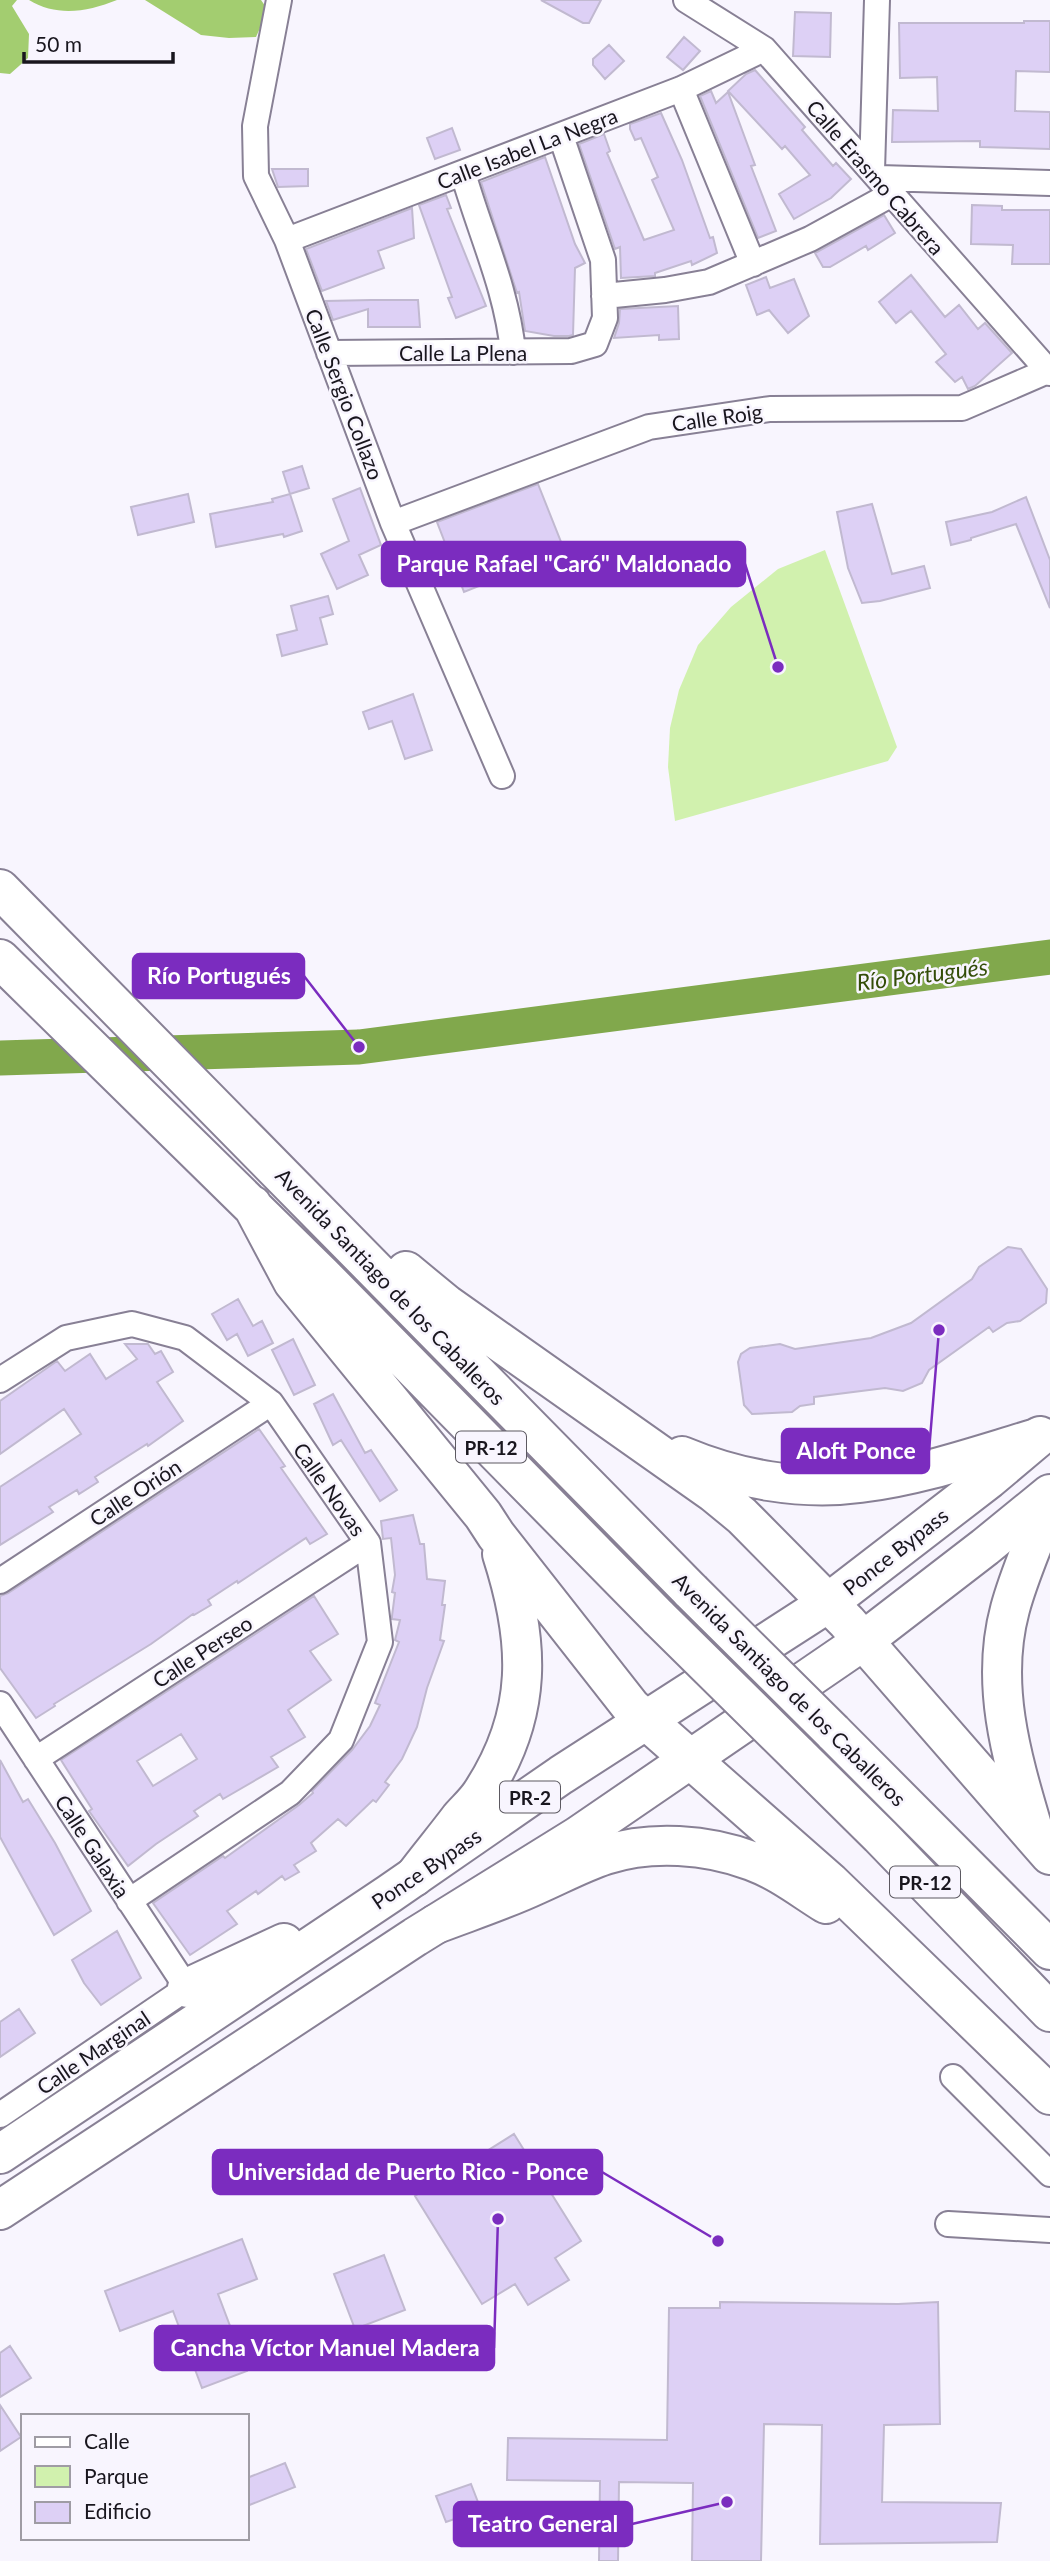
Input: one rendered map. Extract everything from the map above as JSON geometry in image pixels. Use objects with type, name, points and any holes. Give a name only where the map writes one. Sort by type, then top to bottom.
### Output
[{"type":"highway","name":"Avenida Santiago de los Caballeros","points":[[0,889],[333,1225],[382,1263],[691,1591],[1050,1950]]},
{"type":"highway","name":"Avenida Santiago de los Caballeros","points":[[0,959],[252,1205],[308,1278],[797,1754],[1050,2012]]},
{"type":"highway","points":[[382,1263],[446,1304],[629,1432],[742,1516],[863,1641],[1043,1846]]},
{"type":"highway","points":[[308,1278],[484,1515],[496,1535],[631,1707],[830,1882],[1050,2095]]},
{"type":"highway","points":[[629,1432],[685,1458],[723,1471],[768,1481],[812,1485],[860,1483],[918,1472],[1044,1433]]},
{"type":"highway","name":"Ponce Bypass","points":[[0,2154],[646,1720],[828,1603],[1044,1433]]},
{"type":"highway","points":[[1043,1846],[1012,1758],[1002,1677],[1003,1645],[1010,1608],[1050,1496]]},
{"type":"highway","name":"PR-2","points":[[0,2210],[436,1924],[578,1836],[863,1641],[1050,1496]]},
{"type":"highway","points":[[414,1877],[481,1795],[517,1717],[523,1645],[514,1592],[496,1535]]},
{"type":"highway","points":[[436,1924],[536,1886],[582,1863],[609,1854],[639,1848],[689,1846],[753,1861],[783,1876],[827,1904],[886,1948],[917,1965]]},
{"type":"highway","points":[[187,1988],[267,1949],[311,1934],[337,1929]]},
{"type":"street","name":"Calle Sergio Collazo","points":[[279,0],[255,126],[256,176],[287,240],[393,523],[502,776]]},
{"type":"street","name":"Calle Erasmo Cabrera","points":[[686,0],[764,49],[1049,371]]},
{"type":"street","points":[[877,0],[881,181]]},
{"type":"street","name":"Calle Isabel La Negra","points":[[287,240],[681,89],[764,49]]},
{"type":"street","points":[[681,89],[753,264]]},
{"type":"street","points":[[561,136],[603,261],[604,296],[665,290],[709,282],[753,264],[810,239],[881,181],[1050,183]]},
{"type":"street","points":[[463,173],[498,274],[513,352]]},
{"type":"street","name":"Calle La Plena","points":[[329,353],[571,351],[595,344],[605,318],[604,296]]},
{"type":"street","name":"Calle Roig","points":[[393,523],[649,427],[770,410],[962,408],[1049,371]]},
{"type":"street","name":"Calle Novas","points":[[0,1380],[66,1338],[132,1324],[185,1338],[271,1403],[368,1543],[380,1642],[341,1740],[290,1793],[129,1900]]},
{"type":"street","name":"Calle Orión","points":[[0,1581],[271,1403]]},
{"type":"street","name":"Calle Perseo","points":[[36,1759],[368,1543]]},
{"type":"street","name":"Calle Galaxia","points":[[0,1704],[187,1988]]},
{"type":"street","name":"Calle Marginal","points":[[0,2115],[187,1988]]},
{"type":"street","points":[[953,2077],[1050,2174]]},
{"type":"street","points":[[948,2224],[1050,2230]]},
{"type":"green space","points":[[0,0],[17,0],[12,6],[29,34],[28,58],[10,74],[0,73]]},
{"type":"green space","points":[[29,0],[117,0],[83,10],[61,11]]},
{"type":"green space","points":[[145,0],[261,0],[268,10],[256,37],[229,38],[201,35]]},
{"type":"green space","points":[[825,550],[897,747],[888,761],[675,821],[668,767],[670,728],[679,690],[698,645],[731,607],[778,569]]},
{"type":"building","points":[[541,0],[601,0],[589,23],[583,23]]},
{"type":"building","points":[[795,12],[831,13],[830,57],[793,56]]},
{"type":"building","points":[[1050,21],[1050,72],[1016,71],[1015,111],[1050,112],[1050,149],[980,147],[980,141],[892,142],[893,110],[938,111],[937,77],[900,78],[899,23]]},
{"type":"building","points":[[684,37],[700,51],[683,70],[667,57]]},
{"type":"building","points":[[609,45],[624,61],[605,79],[593,65],[593,59]]},
{"type":"building","points":[[755,70],[805,127],[802,130],[833,166],[836,163],[851,179],[831,198],[794,219],[779,194],[810,175],[785,146],[782,149],[728,91],[746,74]]},
{"type":"building","points":[[711,91],[716,103],[728,92],[755,165],[751,166],[776,231],[758,238],[700,96]]},
{"type":"building","points":[[661,113],[682,160],[710,238],[713,237],[717,253],[692,265],[691,261],[655,273],[655,276],[621,278],[620,247],[615,249],[579,144],[604,134],[610,151],[607,153],[644,240],[674,230],[652,180],[658,177],[641,138],[635,140],[630,129],[630,124]]},
{"type":"building","points":[[452,128],[460,150],[435,159],[427,138]]},
{"type":"building","points":[[545,157],[575,244],[585,263],[575,268],[573,335],[569,336],[525,331],[519,292],[517,293],[481,182]]},
{"type":"building","points":[[272,169],[308,169],[308,186],[278,187]]},
{"type":"building","points":[[446,195],[451,208],[447,209],[486,306],[456,318],[448,298],[452,297],[419,205]]},
{"type":"building","points":[[972,205],[1002,206],[1002,210],[1050,210],[1050,264],[1012,264],[1013,245],[971,244]]},
{"type":"building","points":[[412,208],[414,238],[378,251],[384,268],[322,291],[306,249]]},
{"type":"building","points":[[884,215],[895,233],[868,250],[866,246],[830,267],[823,267],[815,253]]},
{"type":"building","points":[[911,275],[945,317],[959,305],[978,329],[985,323],[1012,353],[975,386],[968,389],[962,377],[955,382],[936,362],[946,354],[911,311],[896,323],[879,302]]},
{"type":"building","points":[[766,277],[770,288],[794,279],[809,316],[788,333],[769,310],[757,315],[746,285]]},
{"type":"building","points":[[418,300],[420,327],[368,327],[368,309],[333,320],[326,301]]},
{"type":"building","points":[[678,306],[679,339],[659,340],[659,335],[614,338],[620,309]]},
{"type":"building","points":[[302,466],[309,488],[290,494],[283,472]]},
{"type":"building","points":[[538,484],[565,552],[464,592],[437,522]]},
{"type":"building","points":[[360,488],[381,545],[359,555],[368,575],[337,589],[321,554],[349,541],[333,499]]},
{"type":"building","points":[[188,494],[194,522],[138,535],[131,507]]},
{"type":"building","points":[[290,494],[302,531],[284,537],[283,534],[216,547],[210,514],[273,502],[272,499]]},
{"type":"building","points":[[1026,497],[1050,560],[1050,608],[1016,524],[951,545],[946,522],[992,512]]},
{"type":"building","points":[[872,504],[892,574],[924,566],[930,588],[862,603],[848,568],[837,512]]},
{"type":"building","points":[[328,596],[333,614],[320,618],[327,644],[282,656],[277,635],[297,630],[291,606]]},
{"type":"building","points":[[413,694],[432,750],[405,759],[392,721],[369,729],[363,712]]},
{"type":"building","points":[[1008,1247],[1021,1249],[1047,1289],[1046,1303],[1020,1321],[1007,1323],[993,1332],[989,1327],[929,1370],[922,1383],[903,1391],[885,1388],[814,1397],[814,1404],[800,1406],[792,1412],[752,1414],[744,1405],[738,1362],[741,1354],[750,1348],[780,1344],[795,1349],[871,1338],[911,1323],[972,1279],[979,1267]]},
{"type":"building","points":[[238,1299],[253,1326],[262,1321],[273,1343],[248,1356],[237,1334],[227,1340],[212,1314]]},
{"type":"building","points":[[293,1339],[315,1385],[294,1395],[272,1350]]},
{"type":"building","points":[[125,1344],[148,1344],[155,1354],[161,1351],[173,1372],[157,1382],[183,1421],[148,1446],[147,1444],[95,1477],[98,1482],[79,1494],[77,1490],[49,1507],[53,1512],[0,1545],[0,1487],[81,1434],[64,1409],[0,1454],[0,1401],[57,1361],[65,1371],[90,1354],[106,1379],[137,1359]]},
{"type":"building","points":[[333,1394],[365,1453],[371,1450],[397,1490],[380,1501],[341,1440],[333,1445],[314,1404]]},
{"type":"building","points":[[259,1429],[285,1466],[281,1468],[327,1534],[310,1544],[306,1538],[238,1583],[237,1581],[208,1600],[211,1605],[193,1614],[36,1718],[0,1668],[0,1596]]},
{"type":"building","points":[[413,1515],[420,1544],[424,1544],[427,1579],[445,1581],[440,1640],[444,1641],[427,1688],[417,1727],[402,1759],[385,1782],[389,1785],[376,1802],[373,1800],[346,1826],[338,1819],[311,1843],[316,1851],[294,1865],[299,1872],[285,1880],[282,1876],[258,1894],[256,1891],[227,1911],[237,1924],[190,1955],[153,1903],[223,1856],[225,1858],[299,1805],[352,1750],[370,1726],[380,1705],[375,1703],[399,1642],[395,1640],[400,1620],[392,1619],[395,1575],[391,1538],[383,1539],[381,1521]]},
{"type":"building","points":[[314,1596],[338,1634],[310,1651],[331,1680],[288,1710],[305,1737],[271,1757],[278,1767],[223,1799],[220,1794],[194,1811],[198,1816],[128,1866],[89,1811],[92,1809],[61,1760]],"holes":[[[181,1734],[197,1759],[153,1786],[137,1761]]]},
{"type":"building","points":[[0,1760],[23,1802],[28,1799],[55,1843],[91,1911],[54,1935],[0,1837]]},
{"type":"building","points":[[117,1931],[141,1978],[101,2005],[84,1983],[72,1960]]},
{"type":"building","points":[[19,2009],[35,2033],[0,2057],[0,2022]]},
{"type":"building","points":[[514,2134],[581,2241],[555,2258],[569,2280],[528,2305],[515,2284],[482,2304],[415,2196]]},
{"type":"building","points":[[242,2239],[257,2279],[218,2294],[247,2371],[202,2388],[173,2311],[120,2331],[105,2291]]},
{"type":"building","points":[[384,2255],[405,2310],[355,2329],[334,2274]]},
{"type":"building","points":[[720,2302],[938,2302],[940,2424],[884,2425],[882,2502],[1001,2503],[997,2542],[820,2544],[822,2425],[764,2424],[761,2561],[692,2561],[693,2483],[619,2482],[618,2561],[599,2561],[600,2481],[507,2480],[508,2438],[667,2440],[669,2308],[720,2308]]},
{"type":"building","points":[[10,2346],[31,2378],[0,2397],[0,2353]]},
{"type":"building","points":[[0,2405],[21,2437],[0,2451]]},
{"type":"building","points":[[285,2463],[295,2487],[248,2506],[248,2478]]},
{"type":"building","points":[[471,2484],[481,2510],[446,2522],[436,2496]]},
{"type":"waterway","name":"Río Portugués","points":[[0,1058],[359,1047],[1050,957]]},
{"type":"place","name":"Parque Rafael \"Caró\" Maldonado","points":[[778,667]]},
{"type":"place","name":"Río Portugués","points":[[359,1047]]},
{"type":"place","name":"Aloft Ponce","points":[[939,1330]]},
{"type":"place","name":"Cancha Víctor Manuel Madera","points":[[498,2219]]},
{"type":"place","name":"Universidad de Puerto Rico - Ponce","points":[[718,2241]]},
{"type":"place","name":"Teatro General","points":[[727,2502]]}]
